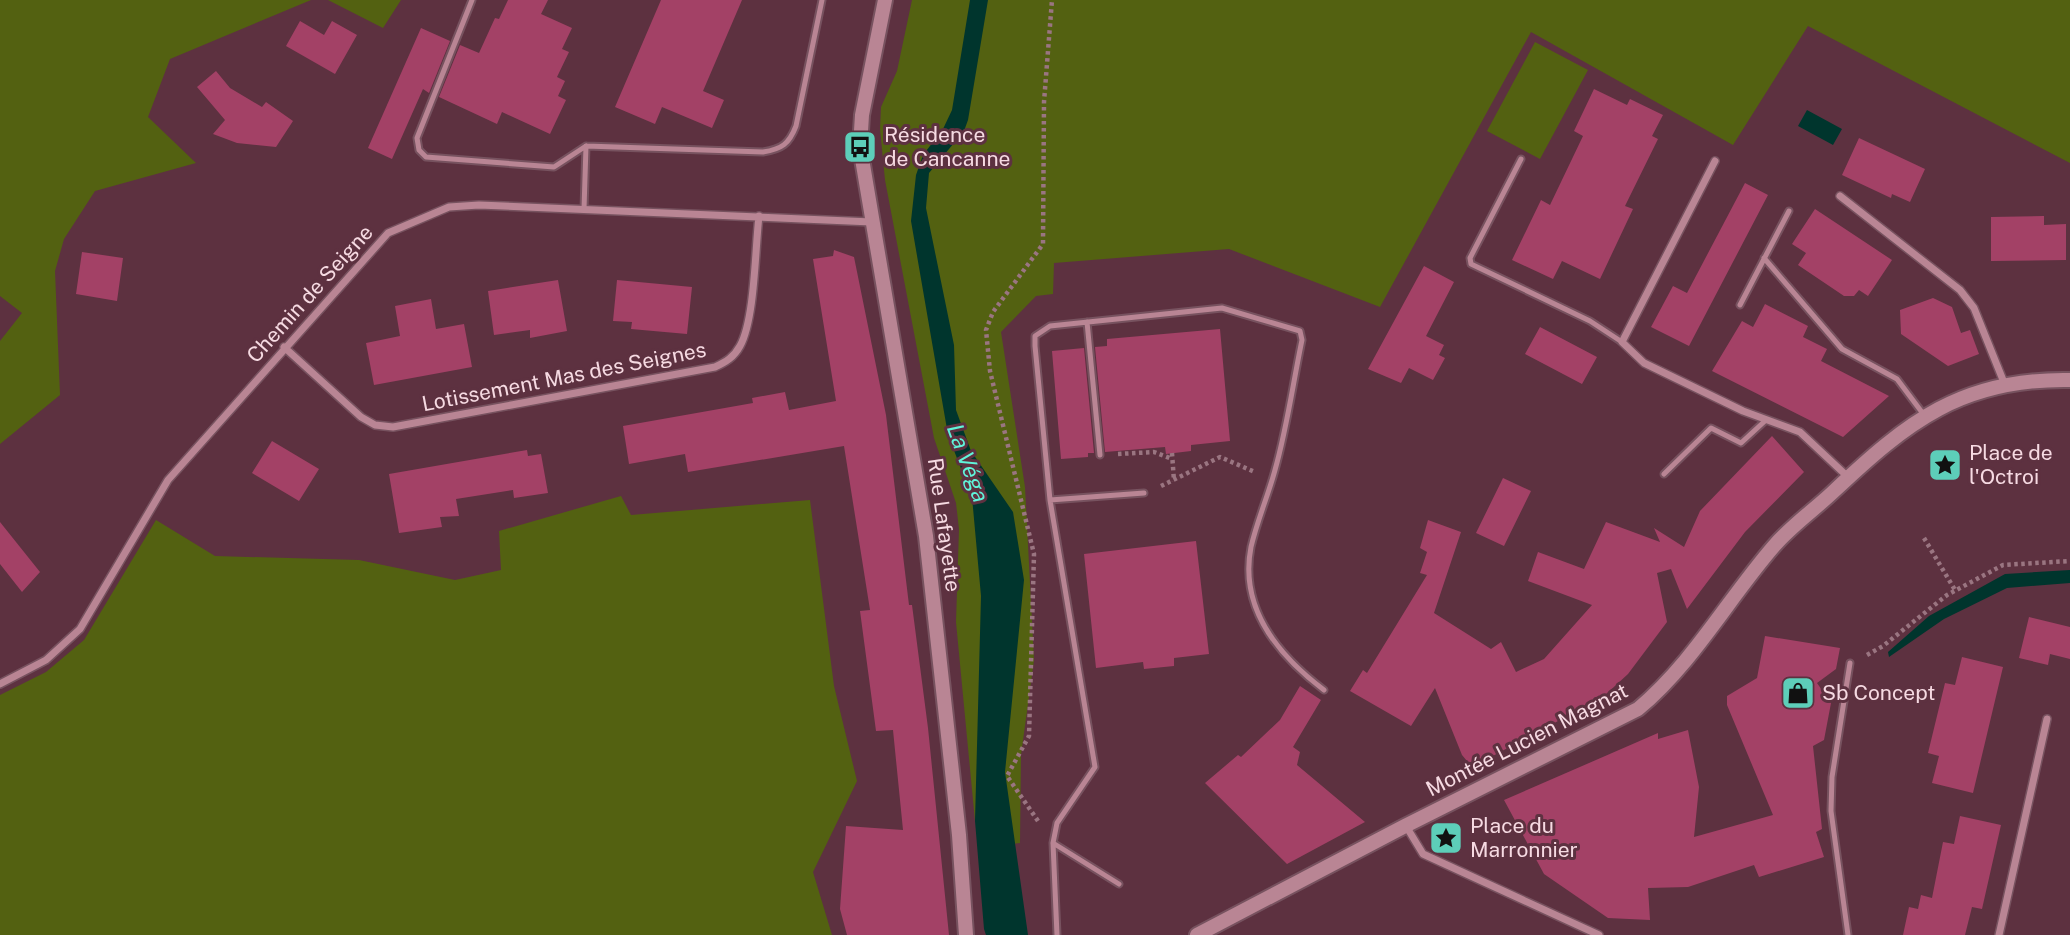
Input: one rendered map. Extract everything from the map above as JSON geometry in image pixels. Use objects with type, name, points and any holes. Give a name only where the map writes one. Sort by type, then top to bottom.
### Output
[{"type":"main road","name":"Rue Lafayette","points":[[885,0],[862,115],[860,147],[926,536],[959,835],[966,935]]},
{"type":"main road","name":"Montée Lucien Magnat","points":[[1197,935],[1405,825],[1639,709],[1667,685],[1774,545],[1870,456],[1924,415],[2005,385],[2070,380]]},
{"type":"street","points":[[1714,161],[1622,342],[1644,363],[1809,439],[1848,477]]},
{"type":"street","points":[[1840,195],[1959,290],[1974,308],[2005,385]]},
{"type":"street","name":"Chemin de Seigne","points":[[0,684],[46,660],[80,629],[168,480],[388,233],[449,207],[479,205],[872,222]]},
{"type":"street","name":"Lotissement Mas des Seignes","points":[[284,347],[361,417],[375,425],[393,427],[716,367],[731,359],[741,345],[747,326],[759,216]]},
{"type":"street","points":[[1999,935],[2047,719]]},
{"type":"street","points":[[1405,825],[1423,854],[1599,935]]},
{"type":"lane","points":[[472,0],[416,138],[419,150],[426,157],[554,167],[586,146],[763,152],[780,149],[790,142],[796,126],[822,0]]},
{"type":"lane","points":[[584,209],[586,146]]},
{"type":"lane","points":[[1521,159],[1470,258],[1471,264],[1590,321],[1622,342]]},
{"type":"lane","points":[[1740,305],[1789,211]]},
{"type":"lane","points":[[1764,258],[1842,349],[1897,379],[1924,415]]},
{"type":"lane","points":[[1057,935],[1053,843],[1057,823],[1095,767],[1050,500],[1035,336],[1050,326],[1222,308],[1300,331],[1302,340],[1272,479],[1251,547],[1252,593],[1273,643],[1295,668],[1324,690]]},
{"type":"lane","points":[[1087,322],[1100,455]]},
{"type":"lane","points":[[1664,474],[1711,428],[1741,443],[1766,420]]},
{"type":"lane","points":[[1050,500],[1144,493]]},
{"type":"lane","points":[[1848,935],[1831,811],[1832,777],[1850,663]]},
{"type":"lane","points":[[1053,843],[1119,884]]},
{"type":"path","points":[[1100,455],[1154,452],[1172,456],[1174,481]]},
{"type":"path","points":[[1144,493],[1220,457],[1272,479]]},
{"type":"path","points":[[1924,538],[1955,590]]},
{"type":"path","points":[[1850,663],[1883,646],[1955,590],[2003,565],[2070,561]]},
{"type":"green space","points":[[0,0],[311,0],[170,59],[148,117],[196,163],[95,191],[64,239],[55,271],[60,395],[0,444],[0,341],[22,313],[0,296]]},
{"type":"green space","points":[[328,0],[401,0],[383,28]]},
{"type":"green space","points":[[912,0],[2070,0],[2070,163],[1808,26],[1733,145],[1531,32],[1380,307],[1229,249],[1054,263],[1053,294],[1036,296],[1001,332],[1025,487],[1034,660],[1021,755],[1020,843],[1004,845],[975,821],[956,622],[959,529],[956,503],[934,438],[885,180],[880,129],[881,107],[897,71]]},
{"type":"green space","points":[[1535,42],[1588,70],[1540,159],[1487,131]]},
{"type":"green space","points":[[621,496],[631,515],[810,500],[834,686],[857,781],[813,872],[832,935],[0,935],[0,695],[46,672],[84,640],[156,520],[215,556],[359,560],[455,580],[501,570],[499,531]]},
{"type":"water","name":"La Véga","points":[[970,0],[988,0],[968,120],[964,131],[929,173],[926,208],[954,345],[956,410],[971,451],[1013,512],[1024,580],[1005,772],[1028,935],[986,935],[984,929],[975,821],[981,596],[972,497],[948,435],[911,221],[916,175],[923,155],[943,129],[952,110]]},
{"type":"water","points":[[1807,110],[1842,129],[1833,145],[1798,126]]},
{"type":"water","points":[[2070,570],[2070,583],[2007,588],[1944,619],[1889,657],[1888,652],[1929,616],[2005,574]]},
{"type":"building","points":[[508,0],[548,0],[541,14],[572,28],[562,49],[569,52],[557,77],[565,81],[558,96],[566,100],[550,134],[502,112],[497,124],[439,97],[460,45],[479,53],[495,18],[499,19]]},
{"type":"building","points":[[661,0],[742,0],[703,91],[724,100],[712,128],[662,107],[655,124],[615,107]]},
{"type":"building","points":[[300,21],[324,35],[332,21],[357,35],[335,74],[286,46]]},
{"type":"building","points":[[421,28],[450,41],[429,93],[423,89],[392,159],[368,148]]},
{"type":"building","points":[[216,71],[230,88],[262,107],[266,102],[293,121],[276,147],[237,143],[213,134],[225,120],[197,87]]},
{"type":"building","points":[[1594,89],[1627,105],[1630,99],[1663,115],[1652,136],[1658,139],[1625,206],[1633,209],[1600,279],[1562,261],[1553,279],[1512,260],[1541,200],[1550,205],[1583,136],[1574,131]]},
{"type":"building","points":[[1859,138],[1925,169],[1910,202],[1892,194],[1891,198],[1842,175]]},
{"type":"building","points":[[1745,183],[1768,195],[1689,346],[1651,327],[1673,286],[1687,293]]},
{"type":"building","points":[[1815,209],[1892,260],[1868,296],[1859,290],[1854,296],[1844,296],[1798,265],[1806,253],[1792,244]]},
{"type":"building","points":[[2044,216],[2044,225],[2066,224],[2066,260],[1991,261],[1991,217]]},
{"type":"building","points":[[834,250],[854,257],[886,415],[909,605],[912,605],[928,728],[949,935],[847,935],[840,909],[846,826],[903,830],[893,730],[876,731],[860,611],[870,610],[844,446],[688,472],[685,454],[629,464],[623,426],[753,403],[752,398],[785,392],[789,410],[836,401],[813,259],[833,256]]},
{"type":"building","points":[[82,252],[123,258],[117,301],[76,294]]},
{"type":"building","points":[[1424,266],[1454,282],[1426,336],[1444,345],[1439,355],[1445,358],[1433,380],[1409,368],[1401,383],[1368,369]]},
{"type":"building","points":[[558,280],[567,331],[530,338],[530,330],[494,335],[488,291]]},
{"type":"building","points":[[617,280],[692,287],[687,334],[631,329],[632,322],[613,321]]},
{"type":"building","points":[[1933,298],[1952,307],[1961,333],[1970,330],[1979,354],[1948,366],[1901,334],[1900,310]]},
{"type":"building","points":[[431,299],[436,329],[464,324],[472,367],[374,385],[366,343],[400,336],[395,306]]},
{"type":"building","points":[[1765,304],[1808,326],[1803,337],[1827,349],[1821,361],[1889,396],[1843,437],[1712,371],[1742,321],[1753,327]]},
{"type":"building","points":[[1540,327],[1597,357],[1582,384],[1525,354]]},
{"type":"building","points":[[1220,329],[1230,441],[1191,445],[1191,451],[1166,454],[1165,447],[1105,452],[1095,347],[1107,346],[1107,339]]},
{"type":"building","points":[[1084,348],[1094,453],[1088,453],[1088,457],[1061,459],[1052,351]]},
{"type":"building","points":[[1772,436],[1804,472],[1745,532],[1687,609],[1671,569],[1657,573],[1667,622],[1628,674],[1603,697],[1472,767],[1462,755],[1435,688],[1411,726],[1350,691],[1363,670],[1367,673],[1427,575],[1420,573],[1427,552],[1420,548],[1428,520],[1461,532],[1434,613],[1491,649],[1501,642],[1516,672],[1544,659],[1592,605],[1528,581],[1538,552],[1584,569],[1606,522],[1660,542],[1654,528],[1684,547],[1700,511]]},
{"type":"building","points":[[272,441],[319,469],[299,501],[252,473]]},
{"type":"building","points":[[527,450],[528,456],[541,454],[548,493],[514,498],[513,490],[456,499],[459,516],[440,517],[442,527],[399,533],[389,474]]},
{"type":"building","points":[[1503,478],[1531,491],[1504,546],[1476,533]]},
{"type":"building","points":[[0,522],[40,572],[22,592],[0,564]]},
{"type":"building","points":[[1196,541],[1209,654],[1174,658],[1174,666],[1144,669],[1143,662],[1096,668],[1084,554]]},
{"type":"building","points":[[2029,617],[2070,627],[2070,659],[2050,654],[2048,665],[2019,658]]},
{"type":"building","points":[[1765,636],[1840,648],[1836,669],[1817,683],[1831,703],[1824,740],[1813,746],[1822,829],[1816,832],[1824,857],[1759,877],[1754,865],[1688,887],[1648,888],[1650,920],[1608,918],[1544,874],[1504,800],[1658,733],[1658,739],[1688,730],[1699,787],[1694,837],[1773,815],[1727,705],[1727,696],[1757,678]]},
{"type":"building","points":[[1962,657],[2003,667],[1973,793],[1932,783],[1939,756],[1928,753],[1945,683],[1955,685]]},
{"type":"building","points":[[1300,686],[1321,700],[1293,747],[1300,752],[1297,765],[1365,822],[1287,864],[1205,783],[1238,755],[1241,757],[1280,720]]},
{"type":"building","points":[[1960,816],[2001,825],[1982,909],[1972,907],[1965,935],[1903,935],[1909,907],[1918,909],[1921,895],[1932,898],[1943,842],[1954,844]]},
{"type":"place","name":"Résidence de Cancanne","points":[[860,147]]},
{"type":"place","name":"Place de l'Octroi","points":[[1945,465]]},
{"type":"place","name":"Sb Concept","points":[[1798,693]]},
{"type":"place","name":"Place du Marronnier","points":[[1446,838]]}]
